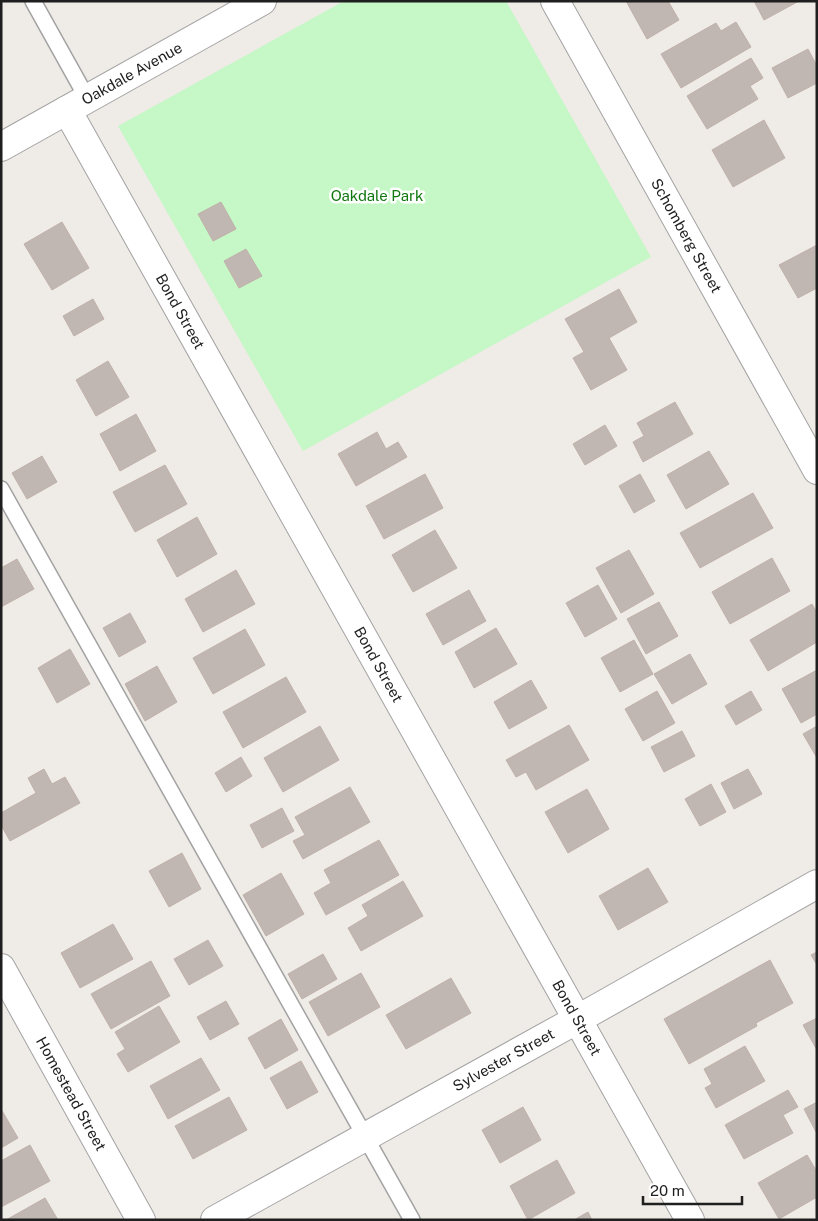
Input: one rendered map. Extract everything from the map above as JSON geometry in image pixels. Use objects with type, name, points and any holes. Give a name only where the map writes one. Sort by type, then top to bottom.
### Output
[{"type":"street","name":"Oakdale Avenue","points":[[1,147],[262,1]]},
{"type":"street","name":"Schomberg Street","points":[[555,1],[817,470]]},
{"type":"street","name":"Bond Street","points":[[77,104],[690,1220]]},
{"type":"street","name":"Sylvester Street","points":[[215,1220],[817,884]]},
{"type":"street","name":"Homestead Street","points":[[1,968],[142,1220]]},
{"type":"lane","points":[[33,1],[77,104]]},
{"type":"lane","points":[[1,489],[412,1220]]},
{"type":"green space","name":"Oakdale Park","points":[[344,1],[506,1],[651,257],[303,451],[118,126]]},
{"type":"building","points":[[626,1],[668,1],[679,20],[647,39]]},
{"type":"building","points":[[754,1],[799,1],[764,20]]},
{"type":"building","points":[[736,22],[751,47],[681,88],[661,54],[716,23],[721,31]]},
{"type":"building","points":[[808,49],[817,66],[817,83],[788,98],[772,68]]},
{"type":"building","points":[[751,58],[763,78],[750,86],[758,99],[707,129],[687,96]]},
{"type":"building","points":[[764,120],[785,158],[733,187],[712,150]]},
{"type":"building","points":[[221,202],[236,229],[213,241],[198,214]]},
{"type":"building","points":[[62,222],[89,268],[52,290],[24,244]]},
{"type":"building","points":[[817,245],[817,288],[798,298],[779,265]]},
{"type":"building","points":[[246,249],[262,276],[239,288],[224,261]]},
{"type":"building","points":[[619,289],[637,322],[609,338],[627,370],[591,390],[573,358],[584,352],[565,319]]},
{"type":"building","points":[[93,299],[104,319],[74,336],[63,316]]},
{"type":"building","points":[[108,361],[129,397],[96,416],[76,380]]},
{"type":"building","points":[[675,402],[693,434],[643,462],[633,442],[644,436],[637,423]]},
{"type":"building","points":[[136,414],[156,451],[120,471],[100,434]]},
{"type":"building","points":[[605,425],[617,446],[585,465],[573,444]]},
{"type":"building","points":[[377,432],[386,449],[398,442],[407,457],[356,486],[338,454]]},
{"type":"building","points":[[709,451],[729,484],[686,509],[667,475]]},
{"type":"building","points":[[42,456],[57,482],[27,499],[12,473]]},
{"type":"building","points":[[165,465],[187,504],[135,532],[113,492]]},
{"type":"building","points":[[425,474],[443,508],[384,539],[366,506]]},
{"type":"building","points":[[640,474],[655,501],[634,513],[619,486]]},
{"type":"building","points":[[753,493],[773,528],[700,568],[680,533]]},
{"type":"building","points":[[197,517],[217,554],[177,577],[157,540]]},
{"type":"building","points":[[435,530],[457,568],[413,592],[392,555]]},
{"type":"building","points":[[629,550],[654,594],[621,613],[596,568]]},
{"type":"building","points":[[772,558],[790,591],[730,624],[712,592]]},
{"type":"building","points":[[17,559],[34,589],[1,607],[1,568]]},
{"type":"building","points":[[236,570],[255,604],[203,632],[185,599]]},
{"type":"building","points":[[598,585],[617,619],[585,637],[566,603]]},
{"type":"building","points":[[469,590],[486,621],[443,645],[426,614]]},
{"type":"building","points":[[659,602],[678,636],[646,654],[627,619]]},
{"type":"building","points":[[812,604],[817,613],[817,642],[768,671],[750,640]]},
{"type":"building","points":[[130,613],[146,642],[119,657],[103,628]]},
{"type":"building","points":[[496,628],[517,664],[474,688],[455,652]]},
{"type":"building","points":[[245,629],[265,665],[213,694],[193,658]]},
{"type":"building","points":[[634,640],[653,674],[620,692],[601,658]]},
{"type":"building","points":[[70,649],[90,684],[57,703],[38,668]]},
{"type":"building","points":[[690,654],[707,684],[672,704],[654,674]]},
{"type":"building","points":[[157,666],[177,702],[145,721],[125,684]]},
{"type":"building","points":[[817,670],[817,714],[801,723],[782,689]]},
{"type":"building","points":[[286,677],[306,712],[243,748],[223,712]]},
{"type":"building","points":[[531,680],[547,708],[509,729],[494,702]]},
{"type":"building","points":[[657,691],[675,723],[643,741],[625,709]]},
{"type":"building","points":[[751,691],[762,710],[736,725],[725,706]]},
{"type":"building","points":[[569,725],[589,760],[536,790],[526,772],[516,777],[506,760]]},
{"type":"building","points":[[320,726],[339,760],[283,792],[264,758]]},
{"type":"building","points":[[817,726],[817,758],[803,734]]},
{"type":"building","points":[[682,731],[695,756],[664,772],[651,747]]},
{"type":"building","points":[[241,757],[252,776],[226,792],[215,773]]},
{"type":"building","points":[[44,769],[52,784],[65,777],[80,803],[10,841],[1,825],[1,813],[36,793],[28,778]]},
{"type":"building","points":[[748,769],[762,794],[734,809],[721,783]]},
{"type":"building","points":[[711,784],[726,812],[700,826],[685,799]]},
{"type":"building","points":[[350,787],[370,822],[303,859],[293,841],[305,835],[295,817]]},
{"type":"building","points":[[587,789],[609,829],[568,853],[545,812]]},
{"type":"building","points":[[282,808],[294,831],[262,848],[250,825]]},
{"type":"building","points":[[379,840],[399,875],[326,915],[314,893],[331,883],[324,870]]},
{"type":"building","points":[[182,853],[201,889],[169,907],[149,871]]},
{"type":"building","points":[[648,868],[668,902],[618,930],[599,896]]},
{"type":"building","points":[[281,873],[304,914],[266,936],[243,895]]},
{"type":"building","points":[[403,881],[423,916],[361,951],[348,928],[368,916],[362,905]]},
{"type":"building","points":[[113,924],[133,959],[80,988],[61,953]]},
{"type":"building","points":[[208,940],[223,966],[189,985],[174,959]]},
{"type":"building","points":[[817,952],[817,965],[811,955]]},
{"type":"building","points":[[323,954],[337,979],[302,999],[288,974]]},
{"type":"building","points":[[770,960],[793,1003],[756,1023],[757,1026],[689,1064],[664,1019]]},
{"type":"building","points":[[151,961],[170,996],[111,1029],[91,994]]},
{"type":"building","points":[[361,973],[380,1007],[328,1036],[309,1002]]},
{"type":"building","points":[[451,978],[471,1013],[406,1049],[386,1015]]},
{"type":"building","points":[[226,1001],[239,1024],[210,1040],[197,1017]]},
{"type":"building","points":[[159,1006],[180,1042],[128,1072],[117,1054],[125,1049],[115,1032]]},
{"type":"building","points":[[817,1018],[817,1050],[803,1025]]},
{"type":"building","points":[[281,1019],[298,1050],[265,1069],[248,1038]]},
{"type":"building","points":[[745,1046],[765,1081],[716,1108],[705,1088],[712,1084],[704,1069]]},
{"type":"building","points":[[201,1058],[220,1090],[168,1119],[150,1086]]},
{"type":"building","points":[[301,1061],[318,1092],[287,1109],[270,1078]]},
{"type":"building","points":[[788,1090],[798,1107],[783,1115],[793,1133],[744,1159],[725,1125]]},
{"type":"building","points":[[229,1097],[247,1130],[193,1159],[175,1126]]},
{"type":"building","points":[[817,1102],[817,1132],[816,1132],[804,1109]]},
{"type":"building","points":[[523,1107],[541,1140],[500,1163],[482,1130]]},
{"type":"building","points":[[1,1109],[18,1138],[1,1148]]},
{"type":"building","points":[[30,1145],[50,1181],[1,1207],[1,1161]]},
{"type":"building","points":[[807,1155],[817,1172],[817,1197],[779,1219],[758,1183]]},
{"type":"building","points":[[557,1160],[575,1193],[528,1220],[510,1186]]},
{"type":"building","points":[[45,1198],[58,1220],[6,1220]]},
{"type":"building","points":[[588,1212],[592,1220],[574,1220]]}]
